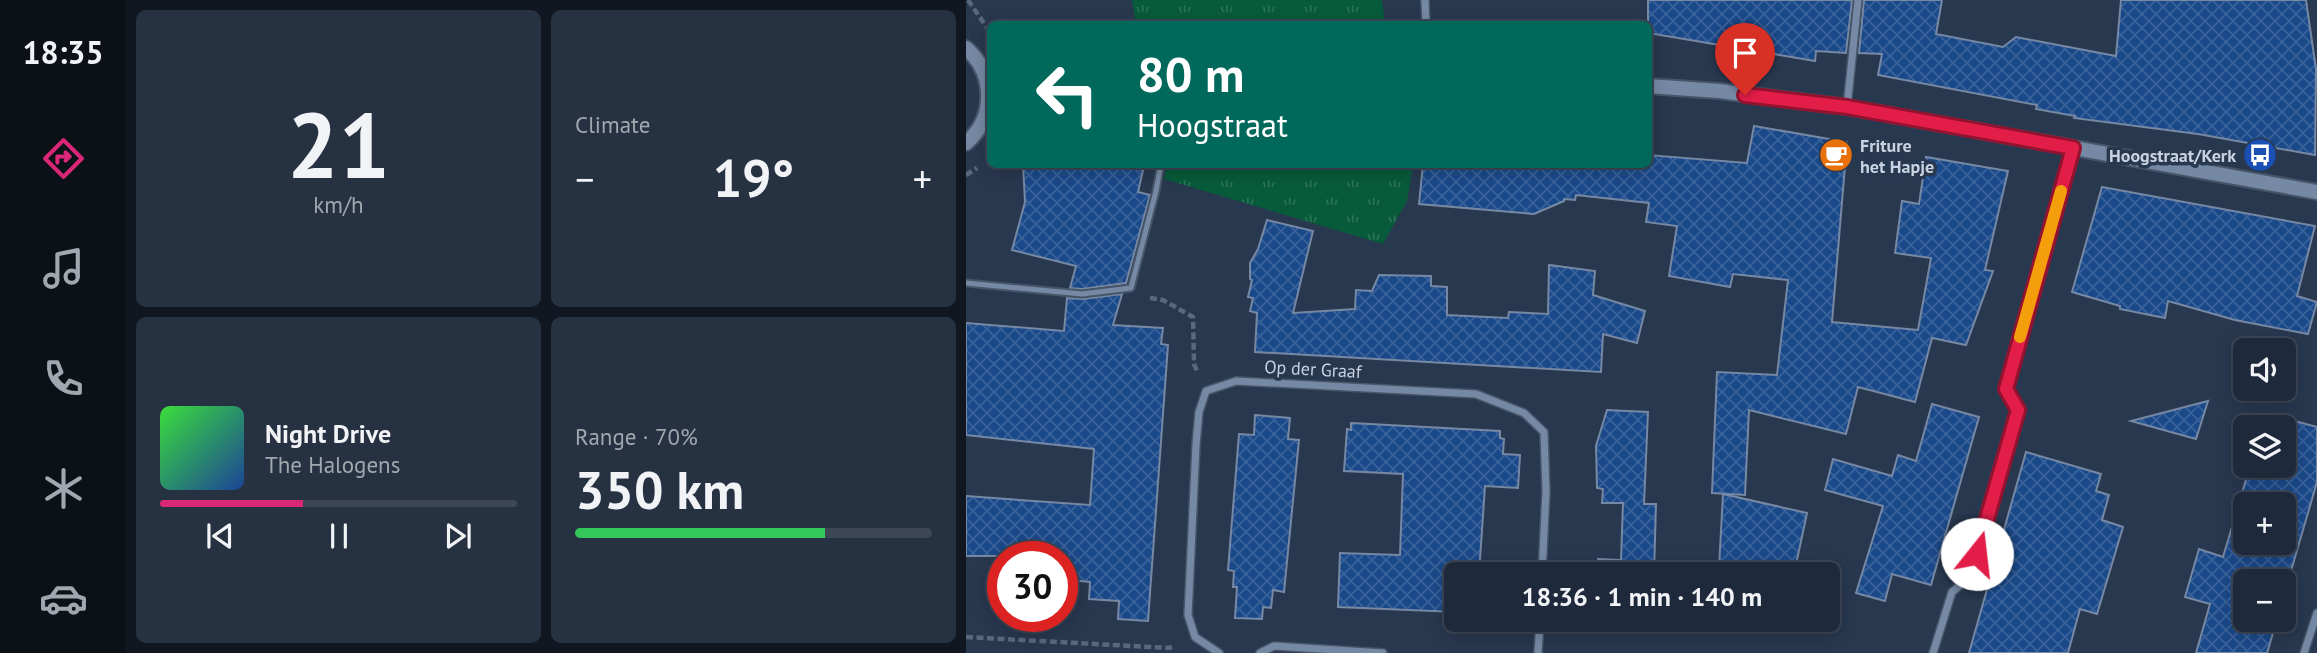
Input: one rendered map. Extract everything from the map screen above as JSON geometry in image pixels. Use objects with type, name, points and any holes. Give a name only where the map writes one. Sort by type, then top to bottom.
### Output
[{"type":"main road","points":[[966,48],[981,65],[987,82]]},
{"type":"main road","points":[[1652,86],[1719,91],[1847,107],[2317,192]]},
{"type":"main road","points":[[966,143],[982,123],[987,110]]},
{"type":"street","points":[[1424,0],[1426,21]]},
{"type":"street","points":[[1847,107],[1858,0]]},
{"type":"street","points":[[1933,653],[1952,592],[1970,578],[2018,410],[2006,389],[2073,148]]},
{"type":"street","name":"Op der Graaf","points":[[1206,391],[1236,381],[1476,394],[1524,413],[1544,432],[1546,491],[1543,562]]},
{"type":"street","points":[[1206,391],[1198,423],[1188,615],[1195,637],[1219,653]]},
{"type":"street","points":[[2304,653],[2317,613]]},
{"type":"street","points":[[1538,653],[1539,632]]},
{"type":"street","points":[[1261,653],[1273,646],[1383,653]]},
{"type":"lane","points":[[966,282],[1082,294],[1131,288],[1160,168]]},
{"type":"path","points":[[968,0],[987,28]]},
{"type":"path","points":[[1102,290],[1163,300],[1193,317],[1194,364],[1206,391]]},
{"type":"path","points":[[966,637],[1169,648],[1195,637]]},
{"type":"green space","points":[[1132,0],[1382,0],[1385,21],[1136,21]]},
{"type":"green space","points":[[1166,168],[1412,168],[1407,201],[1383,244],[1164,179]]},
{"type":"building","points":[[1648,0],[1852,0],[1846,53],[1816,51],[1815,61],[1652,34],[1652,21],[1648,21]]},
{"type":"building","points":[[1864,0],[1942,0],[1936,34],[2003,47],[2016,37],[2116,56],[2121,0],[2306,0],[2316,69],[2315,155],[2198,134],[2074,118],[2075,116],[2036,109],[2037,105],[1878,75],[1882,54],[1859,53]]},
{"type":"building","points":[[1754,126],[1847,142],[1832,322],[1918,330],[1931,258],[1895,253],[1902,201],[1919,204],[1926,157],[2008,171],[1985,270],[1993,271],[1966,345],[1932,338],[1915,402],[1858,387],[1846,434],[1749,410],[1745,495],[1712,493],[1717,372],[1777,375],[1788,280],[1733,274],[1730,287],[1669,276],[1677,226],[1646,222],[1649,203],[1576,195],[1575,200],[1564,199],[1534,214],[1419,204],[1423,168],[1652,168],[1652,155],[1747,163]]},
{"type":"building","points":[[1023,168],[1143,170],[1138,192],[1150,195],[1126,283],[1070,288],[1076,266],[1012,250],[1025,202]]},
{"type":"building","points":[[2102,187],[2315,226],[2297,296],[2317,302],[2308,334],[2235,320],[2168,301],[2165,318],[2120,309],[2120,306],[2072,292]]},
{"type":"building","points":[[1267,220],[1313,231],[1293,313],[1355,309],[1356,290],[1372,291],[1379,275],[1431,276],[1431,286],[1447,287],[1447,315],[1508,318],[1509,312],[1548,314],[1549,265],[1595,271],[1593,295],[1645,311],[1637,343],[1603,334],[1601,372],[1255,352],[1257,313],[1250,311],[1253,298],[1248,297],[1252,280],[1250,263],[1258,249]]},
{"type":"building","points":[[1122,294],[1113,325],[1163,328],[1161,344],[1168,345],[1148,621],[1118,619],[1119,601],[1089,599],[1090,582],[1078,581],[1078,541],[987,541],[987,556],[966,556],[966,496],[1090,505],[1094,449],[966,435],[966,323],[1064,331],[1067,298],[1083,299]]},
{"type":"building","points":[[2208,401],[2196,439],[2131,421]]},
{"type":"building","points":[[1932,404],[1979,417],[1931,585],[1892,574],[1885,601],[1856,593],[1883,506],[1825,490],[1833,459],[1892,476],[1898,455],[1916,461]]},
{"type":"building","points":[[1607,410],[1648,412],[1644,504],[1656,504],[1654,562],[1598,562],[1598,559],[1621,560],[1623,503],[1602,503],[1603,489],[1597,488],[1596,446]]},
{"type":"building","points":[[1255,415],[1290,418],[1288,439],[1299,440],[1284,592],[1273,590],[1271,608],[1263,607],[1262,619],[1235,618],[1237,587],[1233,587],[1234,571],[1228,570],[1239,434],[1254,435]]},
{"type":"building","points":[[2296,421],[2317,427],[2317,482],[2296,554],[2296,492],[2242,492],[2246,478],[2296,478]]},
{"type":"building","points":[[1351,423],[1500,431],[1500,438],[1504,439],[1503,454],[1520,455],[1518,488],[1485,486],[1480,562],[1444,562],[1444,611],[1338,607],[1340,553],[1400,555],[1403,474],[1344,471],[1347,429],[1351,430]]},
{"type":"building","points":[[2026,452],[2101,474],[2096,491],[2109,495],[2102,520],[2123,527],[2097,614],[2080,609],[2068,653],[1969,653]]},
{"type":"building","points":[[1723,494],[1807,513],[1797,562],[1719,562]]},
{"type":"building","points":[[2233,523],[2233,555],[2296,555],[2292,569],[2233,569],[2233,632],[2273,632],[2267,653],[2196,653],[2210,604],[2185,597],[2199,549],[2223,557]]},
{"type":"slow traffic","points":[[2020,337],[2061,191]]},
{"type":"place","name":"Friture het Hapje","points":[[1836,155]]},
{"type":"place","name":"Hoogstraat/Kerk","points":[[2260,155]]},
{"type":"route","points":[[1745,95],[1847,107],[2073,148],[2006,389],[2018,410],[1977,554]]}]
